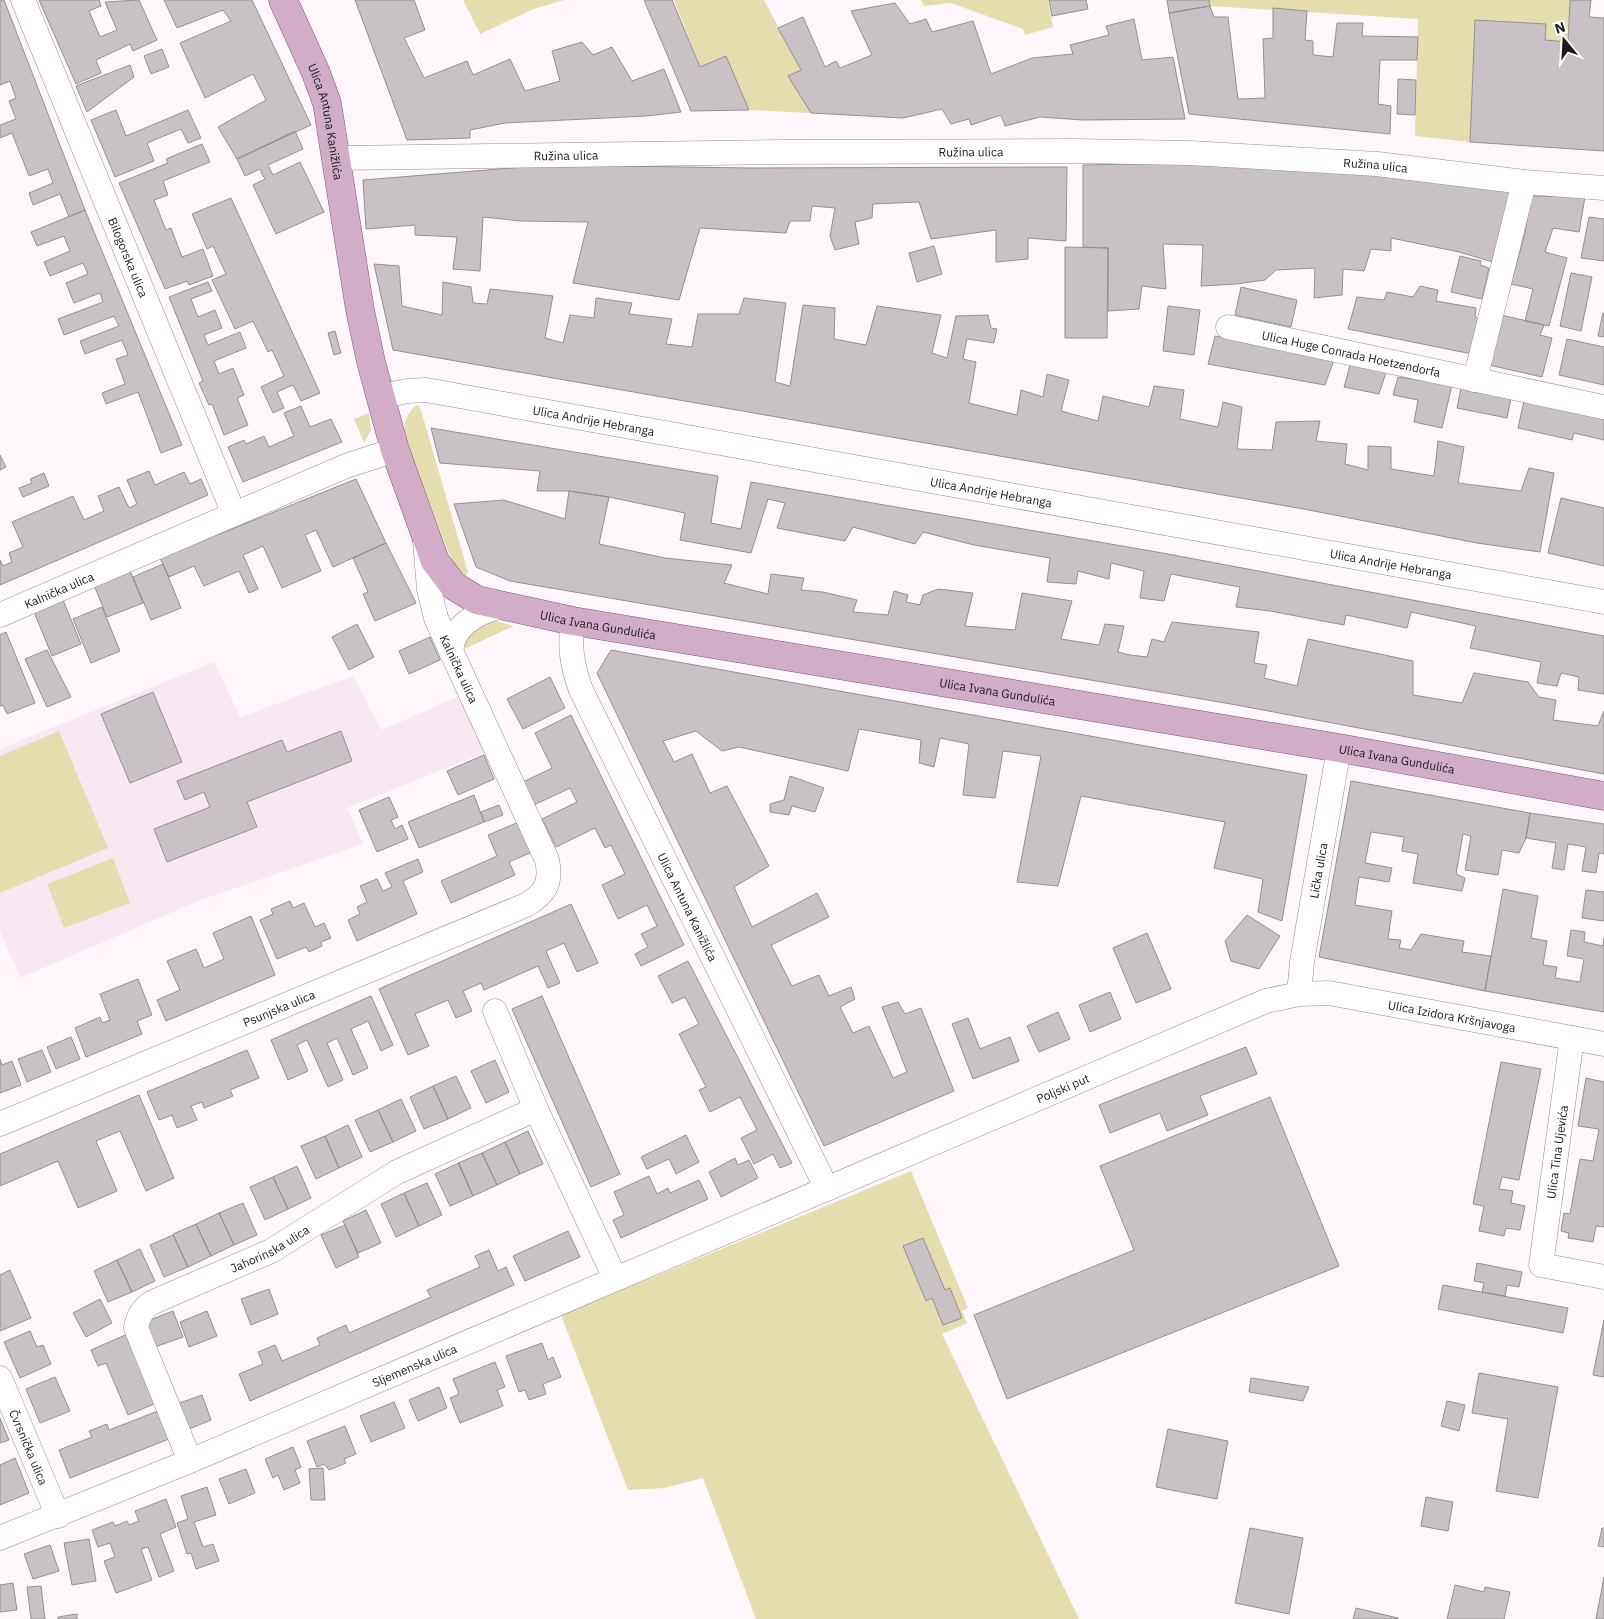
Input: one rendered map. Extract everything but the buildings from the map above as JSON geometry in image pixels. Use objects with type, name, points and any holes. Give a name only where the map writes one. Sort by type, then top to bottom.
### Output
[{"type":"main road","name":"Ulica Antuna Kanižlića","points":[[282,0],[319,79],[331,120],[350,249]]},
{"type":"main road","name":"Kalnička ulica","points":[[350,249],[360,310],[380,397],[395,450],[425,534]]},
{"type":"main road","name":"Ulica Ivana Gundulića","points":[[425,534],[435,560],[454,586],[477,600],[500,607],[1339,748],[1604,796]]},
{"type":"street","name":"Bilogorska ulica","points":[[23,0],[234,514]]},
{"type":"street","name":"Ružina ulica","points":[[337,158],[662,153],[1190,152],[1377,164],[1524,182],[1604,188]]},
{"type":"street","points":[[1475,380],[1524,182]]},
{"type":"street","name":"Ulica Huge Conrada Hoetzendorfa","points":[[1228,327],[1603,407]]},
{"type":"street","name":"Ulica Andrije Hebranga","points":[[380,397],[407,391],[426,390],[1604,602]]},
{"type":"street","name":"Kalnička ulica","points":[[0,615],[353,463],[395,450]]},
{"type":"street","name":"Kalnička ulica","points":[[425,534],[432,606],[451,652],[547,860],[549,880]]},
{"type":"street","points":[[451,652],[454,638],[465,624],[482,612],[500,607]]},
{"type":"street","name":"Ulica Antuna Kanižlića","points":[[573,620],[570,640],[572,660],[581,690],[827,1189]]},
{"type":"street","name":"Lička ulica","points":[[1299,994],[1302,962],[1339,748]]},
{"type":"street","name":"Psunjska ulica","points":[[0,1124],[526,906],[544,893],[549,880]]},
{"type":"street","name":"Ulica Izidora Kršnjavoga","points":[[1299,994],[1329,993],[1604,1044]]},
{"type":"street","name":"Poljski put","points":[[827,1189],[1250,1007],[1283,996],[1299,994]]},
{"type":"street","points":[[494,1011],[536,1109],[615,1278]]},
{"type":"street","name":"Ulica Tina Ujevića","points":[[1572,1038],[1540,1265],[1604,1276]]},
{"type":"street","name":"Jahorinska ulica","points":[[190,1460],[136,1328],[138,1317],[144,1308],[272,1251],[397,1172],[536,1109]]},
{"type":"street","name":"Sljemenska ulica","points":[[0,1538],[58,1516],[827,1189]]},
{"type":"street","name":"Čvrsnička ulica","points":[[0,1378],[58,1516]]},
{"type":"shaded area","points":[[463,0],[564,0],[534,9],[480,34]]},
{"type":"shaded area","points":[[674,0],[764,0],[801,70],[788,76],[811,113],[749,110],[700,67]]},
{"type":"shaded area","points":[[921,0],[1048,0],[1053,27],[1025,35],[1023,29],[951,3],[924,6]]},
{"type":"shaded area","points":[[1209,0],[1570,0],[1568,42],[1545,40],[1546,24],[1475,20],[1470,142],[1415,136],[1418,19],[1210,6]]},
{"type":"shaded area","points":[[416,405],[420,407],[468,572],[466,576],[455,565],[447,549],[405,437],[404,428],[406,420]]},
{"type":"shaded area","points":[[369,413],[371,430],[364,443],[354,419]]},
{"type":"shaded area","points":[[491,620],[514,626],[458,652],[463,637]]},
{"type":"shaded area","points":[[214,662],[240,717],[353,676],[382,730],[459,696],[486,752],[347,808],[363,844],[198,901],[20,978],[0,931],[0,749]]},
{"type":"shaded area","points":[[59,731],[108,848],[0,893],[0,756]]},
{"type":"shaded area","points":[[113,858],[130,903],[64,928],[47,884]]},
{"type":"shaded area","points":[[911,1171],[968,1308],[962,1311],[967,1323],[942,1334],[1079,1619],[756,1619],[703,1478],[664,1488],[628,1490],[561,1315]]}]
